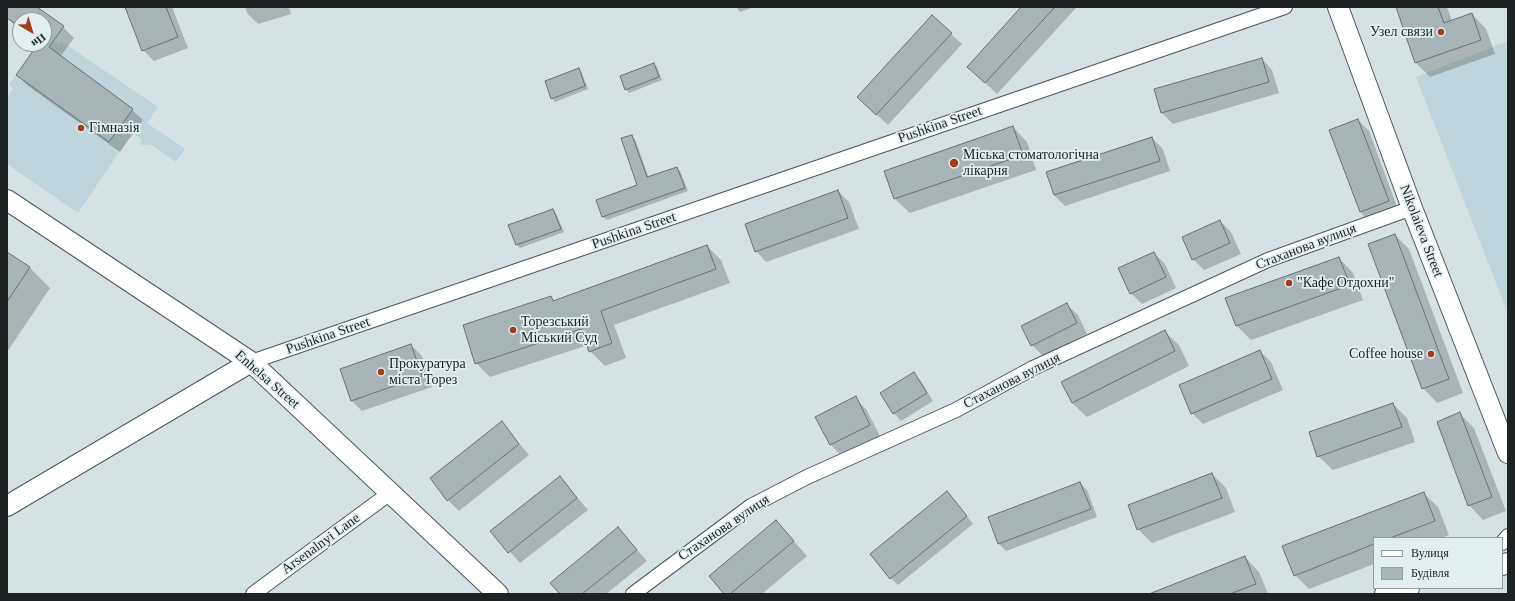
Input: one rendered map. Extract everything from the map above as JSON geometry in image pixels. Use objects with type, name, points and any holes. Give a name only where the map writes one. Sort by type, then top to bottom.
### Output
[{"type":"street","name":"Pushkina Street","points":[[7,506],[251,362],[1285,7]]},
{"type":"street","name":"Nikolaieva Street","points":[[1338,7],[1412,208],[1508,454]]},
{"type":"street","name":"Enhelsa Street","points":[[7,200],[251,362],[498,594]]},
{"type":"street","name":"Стаханова вулиця","points":[[633,594],[751,506],[807,477],[956,410],[1033,368],[1268,260],[1412,208]]},
{"type":"street","name":"Arsenalnyi Lane","points":[[253,594],[390,493]]},
{"type":"street","points":[[1385,594],[1405,589]]},
{"type":"shaded area","name":"Гімназія","points":[[52,39],[59,44],[61,41],[158,107],[147,123],[185,149],[176,162],[150,144],[141,146],[141,139],[132,133],[78,213],[7,164],[7,98],[13,88],[9,85],[32,52],[52,52]]},
{"type":"shaded area","points":[[1508,41],[1508,314],[1416,77]]},
{"type":"building","points":[[7,7],[37,7],[44,12],[12,12],[12,21],[7,18]]},
{"type":"building","points":[[125,7],[166,7],[178,37],[142,51]]},
{"type":"building","points":[[1021,7],[1055,7],[985,83],[967,67]]},
{"type":"building","name":"Узел связи","points":[[1396,7],[1438,7],[1444,23],[1472,13],[1481,40],[1415,63]]},
{"type":"building","points":[[932,15],[952,33],[876,115],[857,97]]},
{"type":"building","points":[[52,18],[64,26],[52,43]]},
{"type":"building","points":[[52,49],[133,109],[109,142],[16,75],[32,52],[52,52]]},
{"type":"building","points":[[1262,58],[1269,82],[1161,113],[1154,89]]},
{"type":"building","points":[[654,63],[659,77],[625,90],[620,76]]},
{"type":"building","points":[[579,68],[585,86],[551,99],[545,81]]},
{"type":"building","points":[[1358,119],[1389,201],[1360,212],[1329,130]]},
{"type":"building","name":"Міська стоматологічна лікарня","points":[[1013,126],[1023,155],[894,199],[884,171]]},
{"type":"building","points":[[632,135],[647,177],[677,167],[685,188],[602,217],[596,200],[637,185],[621,138]]},
{"type":"building","points":[[1152,137],[1160,161],[1054,195],[1046,172]]},
{"type":"building","points":[[838,190],[848,218],[755,252],[745,224]]},
{"type":"building","points":[[553,209],[561,229],[516,245],[508,225]]},
{"type":"building","points":[[1220,220],[1230,243],[1192,260],[1182,237]]},
{"type":"building","points":[[1395,234],[1449,379],[1422,389],[1368,244]]},
{"type":"building","points":[[707,245],[716,269],[601,311],[612,343],[589,352],[581,329],[475,364],[463,325],[551,296],[553,301]]},
{"type":"building","points":[[7,252],[30,267],[7,302]]},
{"type":"building","points":[[1154,252],[1166,277],[1130,294],[1118,268]]},
{"type":"building","points":[[1339,257],[1350,285],[1236,326],[1225,298]]},
{"type":"building","points":[[1067,303],[1077,323],[1031,346],[1021,326]]},
{"type":"building","points":[[1165,330],[1175,351],[1072,403],[1061,382]]},
{"type":"building","name":"Прокуратура міста Торез","points":[[411,344],[422,376],[351,401],[340,369]]},
{"type":"building","points":[[1260,350],[1272,379],[1191,414],[1179,385]]},
{"type":"building","points":[[914,372],[927,393],[893,414],[880,393]]},
{"type":"building","points":[[856,396],[870,425],[830,445],[815,417]]},
{"type":"building","points":[[1393,403],[1402,427],[1317,457],[1309,432]]},
{"type":"building","points":[[1460,412],[1492,497],[1468,506],[1437,422]]},
{"type":"building","points":[[502,421],[519,444],[447,501],[430,478]]},
{"type":"building","points":[[1212,473],[1222,498],[1137,530],[1128,505]]},
{"type":"building","points":[[560,476],[577,498],[508,553],[490,531]]},
{"type":"building","points":[[1080,482],[1091,509],[998,544],[988,517]]},
{"type":"building","points":[[947,491],[967,516],[890,579],[870,554]]},
{"type":"building","points":[[1424,492],[1435,521],[1393,537],[1373,537],[1373,544],[1294,576],[1282,546]]},
{"type":"building","points":[[776,520],[794,541],[730,594],[724,594],[709,576]]},
{"type":"building","points":[[618,527],[637,550],[582,594],[560,594],[550,583]]},
{"type":"building","points":[[1245,556],[1256,584],[1230,594],[1149,594]]},
{"type":"place","name":"Узел связи","points":[[1441,32]]},
{"type":"place","name":"Гімназія","points":[[81,128]]},
{"type":"place","name":"Міська стоматологічна лікарня","points":[[954,163]]},
{"type":"place","name":"\"Кафе Отдохни\"","points":[[1289,283]]},
{"type":"place","name":"Торезський Міський Суд","points":[[513,330]]},
{"type":"place","name":"Coffee house","points":[[1431,354]]},
{"type":"place","name":"Прокуратура міста Торез","points":[[381,372]]}]
